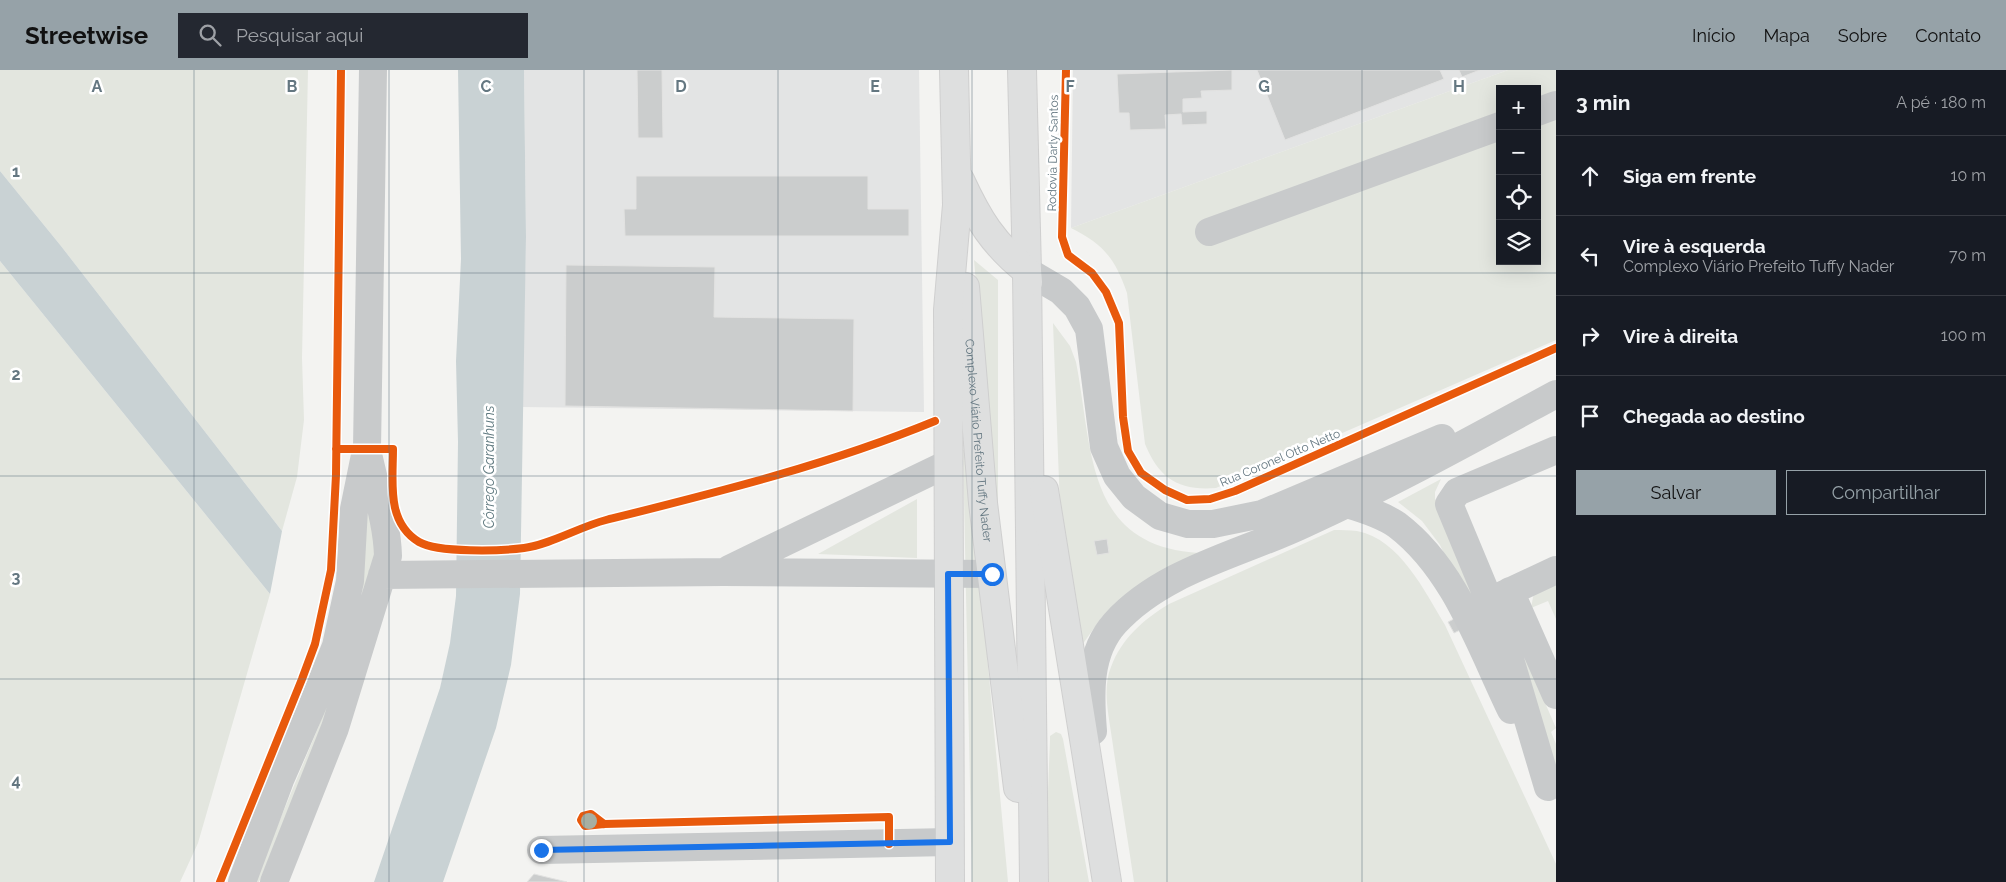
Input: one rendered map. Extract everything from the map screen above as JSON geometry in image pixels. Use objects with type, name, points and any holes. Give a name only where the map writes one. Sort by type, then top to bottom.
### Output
[{"type":"main road","points":[[954,70],[958,205]]},
{"type":"main road","points":[[1022,70],[1028,271],[1034,882]]},
{"type":"main road","points":[[956,171],[985,229],[1010,258],[1028,271]]},
{"type":"main road","name":"Complexo Viário Prefeito Tuffy Nader","points":[[950,882],[948,310],[958,205]]},
{"type":"main road","name":"Complexo Viário Prefeito Tuffy Nader","points":[[958,205],[984,503],[1029,882]]},
{"type":"main road","points":[[1028,271],[1044,492],[1107,882]]},
{"type":"street","points":[[274,882],[335,728],[388,556],[386,528],[377,497],[367,449],[373,70]]},
{"type":"street","points":[[1541,111],[1556,105]]},
{"type":"street","points":[[1209,232],[1496,127]]},
{"type":"street","points":[[1028,271],[1061,291],[1078,307],[1089,329],[1104,447],[1117,476],[1134,497],[1160,516],[1188,524],[1213,524],[1262,514],[1556,390]]},
{"type":"street","points":[[1107,882],[1090,700],[1092,670],[1100,647],[1114,624],[1136,604],[1160,587],[1348,504],[1427,464],[1556,394]]},
{"type":"street","points":[[242,882],[280,780],[312,710],[336,646],[350,581],[356,489],[367,449]]},
{"type":"street","points":[[1556,450],[1457,492],[1449,504],[1556,695]]},
{"type":"street","points":[[723,572],[949,463]]},
{"type":"street","points":[[1348,504],[1395,524],[1418,543],[1443,573],[1552,796]]},
{"type":"street","points":[[1500,596],[1556,570]]},
{"type":"street","points":[[382,575],[723,572],[992,574]]},
{"type":"street","points":[[1500,596],[1501,629],[1552,796]]},
{"type":"street","points":[[541,850],[950,842]]},
{"type":"shaded area","points":[[0,70],[308,70],[302,358],[304,420],[297,477],[282,531],[61,246],[0,171]]},
{"type":"shaded area","points":[[524,70],[919,70],[924,412],[522,407],[526,237]]},
{"type":"shaded area","points":[[1073,70],[1508,70],[1071,228]]},
{"type":"shaded area","points":[[1508,70],[1556,70],[1556,340],[1216,488],[1191,487],[1172,480],[1157,466],[1151,456],[1145,444],[1127,293],[1118,270],[1106,253],[1100,246],[1071,228]]},
{"type":"shaded area","points":[[974,260],[998,280],[998,541]]},
{"type":"shaded area","points":[[0,261],[270,594],[198,843],[180,882],[0,882]]},
{"type":"shaded area","points":[[1053,323],[1070,346],[1076,362],[1092,458],[1101,487],[1114,512],[1134,532],[1161,546],[1199,553],[1102,617],[1082,645],[1060,507]]},
{"type":"shaded area","points":[[968,449],[1008,882],[972,882],[963,450]]},
{"type":"shaded area","points":[[1441,479],[1435,492],[1435,499],[1482,608],[1472,613],[1440,545],[1422,521],[1398,502]]},
{"type":"shaded area","points":[[917,499],[917,558],[818,554]]},
{"type":"shaded area","points":[[364,500],[375,532],[373,563],[366,591],[348,652],[313,752],[259,882],[254,882],[318,728],[351,637],[361,601],[364,573]]},
{"type":"shaded area","points":[[1334,530],[1357,531],[1372,536],[1386,544],[1410,569],[1420,583],[1445,625],[1556,864],[1556,882],[1134,882],[1107,703],[1108,675],[1121,647],[1142,623],[1169,604]]},
{"type":"shaded area","points":[[1556,575],[1556,619],[1548,601],[1531,608],[1534,592]]},
{"type":"shaded area","points":[[1509,620],[1556,728],[1551,732],[1556,744],[1556,775]]},
{"type":"shaded area","points":[[1056,732],[1061,734],[1063,739],[1089,882],[1047,882],[1046,842],[1050,736]]},
{"type":"water","name":"Córrego Garanhuns","points":[[458,70],[524,70],[526,237],[520,594],[511,665],[496,728],[443,882],[374,882],[440,688],[450,643],[456,596],[458,442],[456,361],[461,259]]},
{"type":"water","points":[[0,171],[61,246],[282,531],[270,594],[0,261]]},
{"type":"building","points":[[637,70],[662,70],[663,138],[638,138]]},
{"type":"building","points":[[1232,70],[1232,90],[1201,91],[1202,98],[1183,99],[1183,112],[1207,111],[1207,124],[1182,125],[1181,114],[1165,115],[1166,129],[1130,130],[1129,113],[1119,113],[1117,74]]},
{"type":"building","points":[[1257,70],[1440,70],[1444,79],[1285,140]]},
{"type":"building","points":[[1459,70],[1480,70],[1462,77]]},
{"type":"building","points":[[636,176],[868,176],[868,209],[909,209],[909,236],[625,236],[624,209],[636,209]]},
{"type":"building","points":[[566,265],[715,267],[714,317],[854,319],[853,411],[565,406]]},
{"type":"building","points":[[1107,539],[1109,553],[1097,555],[1094,541]]},
{"type":"building","points":[[1477,607],[1483,619],[1454,633],[1448,622]]},
{"type":"building","points":[[534,874],[567,882],[527,882]]},
{"type":"cycle path","points":[[220,882],[315,644],[331,570],[336,475],[341,70]]},
{"type":"cycle path","name":"Rodovia Darly Santos","points":[[1066,70],[1062,237],[1068,255],[1092,273],[1106,292],[1119,323],[1123,417],[1128,451],[1141,473],[1165,490],[1187,500],[1210,499],[1235,491],[1556,348]]},
{"type":"cycle path","points":[[336,449],[393,449],[393,488],[396,512],[408,534],[419,542],[428,546],[455,550],[501,550],[534,546],[606,520],[772,477],[895,437],[935,421]]},
{"type":"cycle path","points":[[604,824],[591,814],[583,816],[581,820],[585,826],[889,817],[889,844]]},
{"type":"route","points":[[541,850],[950,842],[948,574],[992,574]]}]
